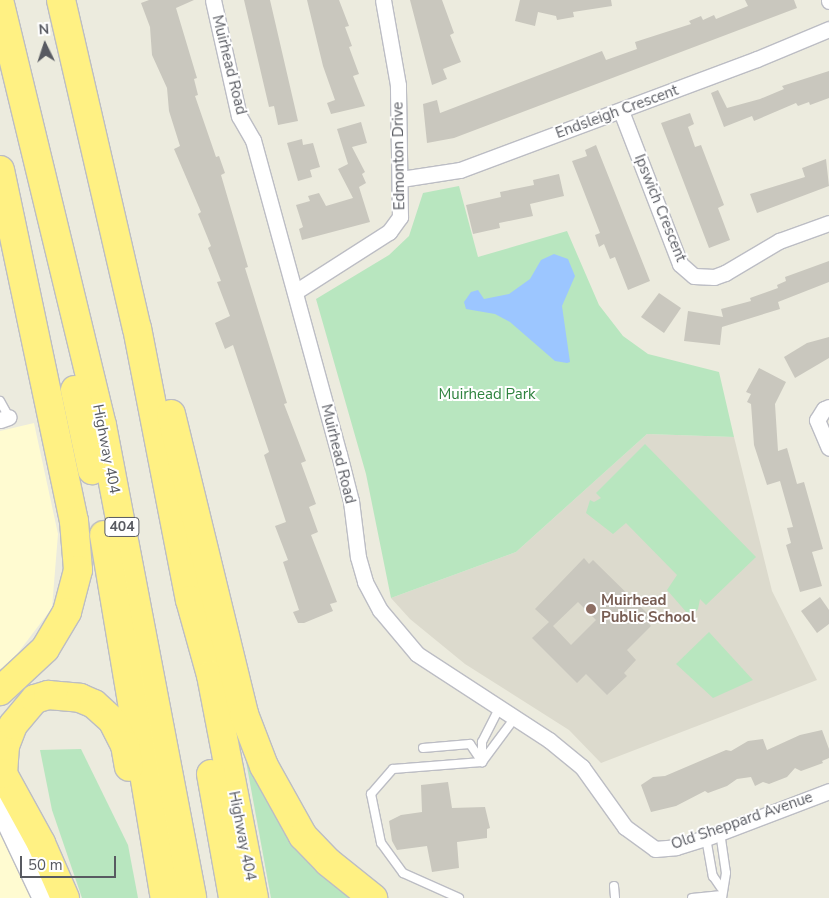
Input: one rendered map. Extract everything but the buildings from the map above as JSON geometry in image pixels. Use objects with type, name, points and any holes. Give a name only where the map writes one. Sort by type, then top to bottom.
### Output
[{"type":"highway","name":"Highway 404","points":[[61,0],[137,328],[190,600],[211,675],[254,898]]},
{"type":"highway","name":"Highway 404","points":[[0,4],[102,425],[192,898]]},
{"type":"highway","points":[[39,160],[39,210],[101,515],[165,898]]},
{"type":"highway","points":[[0,170],[74,521],[78,570],[67,612],[45,649],[5,684]]},
{"type":"highway","points":[[137,328],[171,412],[244,714],[264,766],[303,836],[328,862],[373,898]]},
{"type":"highway","name":"Highway 404","points":[[190,600],[194,676],[233,898]]},
{"type":"highway","points":[[0,716],[48,695],[80,698],[94,704],[112,720],[125,745],[153,898]]},
{"type":"highway","points":[[35,700],[13,725],[5,746],[3,774],[41,843],[65,898]]},
{"type":"street","name":"Muirhead Road","points":[[213,0],[239,116],[252,140],[296,292],[351,502],[353,534],[365,582],[380,610],[416,654],[499,710],[549,740],[582,767],[626,827],[655,849]]},
{"type":"street","name":"Edmonton Drive","points":[[296,292],[389,232],[400,217],[401,180],[398,84],[383,0]]},
{"type":"street","name":"Endsleigh Crescent","points":[[401,180],[460,170],[829,29]]},
{"type":"street","name":"Ipswich Crescent","points":[[620,110],[680,264],[694,276],[714,277],[779,241],[829,223]]},
{"type":"street","points":[[829,407],[824,409],[817,420],[829,448]]},
{"type":"street","name":"Old Sheppard Avenue","points":[[655,849],[676,847],[706,838],[829,791]]},
{"type":"street","points":[[1,810],[43,898]]},
{"type":"lane","points":[[0,401],[4,418]]},
{"type":"lane","points":[[482,762],[482,742],[499,710]]},
{"type":"lane","points":[[458,898],[403,873],[381,843],[371,794],[393,769],[482,762],[514,719]]},
{"type":"lane","points":[[423,748],[470,744],[482,762]]},
{"type":"lane","points":[[720,832],[726,873],[722,894]]},
{"type":"lane","points":[[706,838],[713,876],[722,894]]},
{"type":"lane","points":[[614,886],[615,898]]},
{"type":"lane","points":[[692,898],[722,894]]},
{"type":"shaded area","points":[[34,423],[58,534],[52,608],[8,666],[0,669],[0,431]]},
{"type":"shaded area","name":"Muirhead Public School","points":[[647,434],[734,437],[772,591],[817,680],[601,763],[569,730],[465,664],[410,619],[391,598],[516,552]]},
{"type":"shaded area","points":[[0,807],[43,898],[0,898]]},
{"type":"green space","name":"Muirhead Park","points":[[459,186],[478,257],[567,231],[599,305],[623,336],[648,354],[719,372],[734,437],[647,434],[516,552],[391,598],[366,474],[316,299],[389,255],[409,236],[423,193]]},
{"type":"green space","points":[[645,444],[756,557],[706,605],[700,599],[698,609],[693,614],[688,614],[667,590],[677,575],[626,523],[613,534],[586,513],[590,500],[594,502],[601,498],[596,493]]},
{"type":"green space","points":[[709,632],[753,680],[713,698],[676,664]]},
{"type":"green space","points":[[243,745],[356,898],[271,898]]},
{"type":"green space","points":[[81,749],[128,845],[138,898],[82,898],[52,810],[40,750]]},
{"type":"water","points":[[554,254],[568,259],[575,276],[562,306],[570,362],[567,363],[555,361],[510,322],[495,314],[466,309],[464,302],[471,292],[478,290],[484,299],[509,294],[530,279],[541,260]]},
{"type":"place","name":"Muirhead Public School","points":[[591,609]]}]
